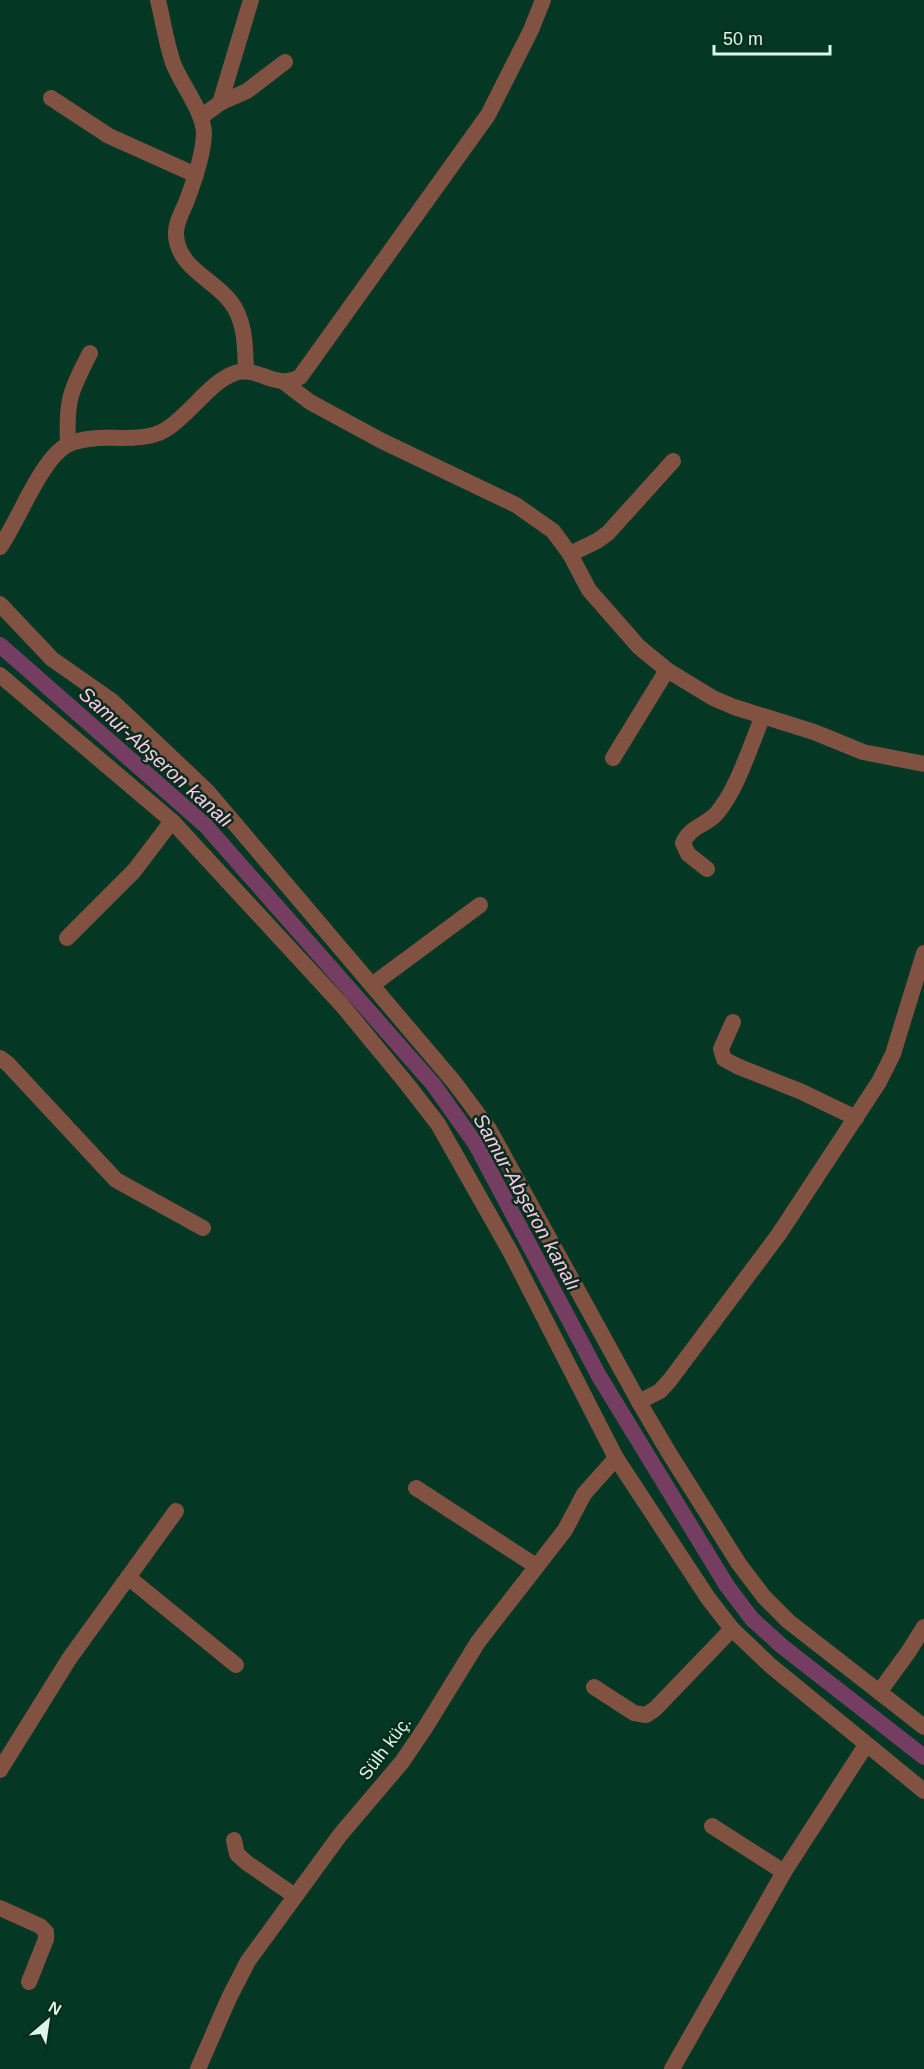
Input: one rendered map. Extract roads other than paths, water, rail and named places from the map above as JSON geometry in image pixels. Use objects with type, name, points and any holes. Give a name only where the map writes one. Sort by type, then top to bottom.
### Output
[{"type":"street","points":[[158,0],[173,62],[183,86],[201,117],[204,130],[203,148],[196,175],[178,222],[176,235],[180,250],[192,268],[230,301],[243,327],[246,371]]},
{"type":"street","points":[[220,104],[251,0]]},
{"type":"street","points":[[285,382],[300,377],[308,368],[483,123],[497,100],[543,0]]},
{"type":"street","points":[[201,117],[220,104],[247,92],[285,62]]},
{"type":"street","points":[[51,98],[109,136],[196,175]]},
{"type":"street","points":[[68,444],[68,400],[72,387],[90,353]]},
{"type":"street","points":[[0,548],[44,471],[60,449],[68,444],[91,439],[158,434],[172,426],[219,382],[231,374],[246,371],[285,382],[310,402],[382,441],[516,506],[553,531],[570,554],[590,590],[639,647],[667,670],[713,698],[814,732],[863,752],[924,764]]},
{"type":"street","points":[[570,554],[608,533],[673,462]]},
{"type":"street","points":[[0,604],[35,644],[52,659],[112,701],[199,783],[454,1082],[489,1129],[669,1453],[733,1554],[764,1597],[788,1620],[924,1727]]},
{"type":"street","points":[[613,758],[667,670]]},
{"type":"street","points":[[0,675],[172,821],[341,1004],[438,1124],[510,1251],[616,1458],[708,1598],[732,1629],[771,1666],[924,1791]]},
{"type":"street","points":[[707,869],[688,854],[683,843],[687,833],[717,813],[730,790],[763,716]]},
{"type":"street","points":[[67,938],[134,871],[172,821]]},
{"type":"street","points":[[372,985],[480,904]]},
{"type":"street","points":[[639,1401],[660,1390],[670,1380],[779,1234],[879,1082],[893,1054],[924,953]]},
{"type":"street","points":[[733,1022],[721,1049],[724,1059],[856,1118]]},
{"type":"street","points":[[0,1058],[116,1180],[203,1228]]},
{"type":"street","name":"Sülh küç.","points":[[198,2069],[248,1961],[340,1835],[402,1762],[478,1642],[565,1530],[584,1494],[616,1458]]},
{"type":"street","points":[[417,1488],[536,1566]]},
{"type":"street","points":[[0,1770],[69,1659],[176,1511]]},
{"type":"street","points":[[128,1576],[236,1665]]},
{"type":"street","points":[[880,1691],[924,1627]]},
{"type":"street","points":[[594,1687],[634,1713],[646,1715],[732,1629]]},
{"type":"street","points":[[672,2069],[784,1872],[866,1745]]},
{"type":"street","points":[[712,1826],[784,1872]]},
{"type":"street","points":[[234,1840],[237,1854],[295,1896]]},
{"type":"street","points":[[0,1908],[40,1926],[46,1932],[46,1939],[29,1982]]},
{"type":"waterway","name":"Samur-Abşeron kanalı","points":[[0,645],[206,826],[433,1084],[475,1143],[599,1376],[727,1586],[752,1619],[783,1647],[924,1757]]}]
